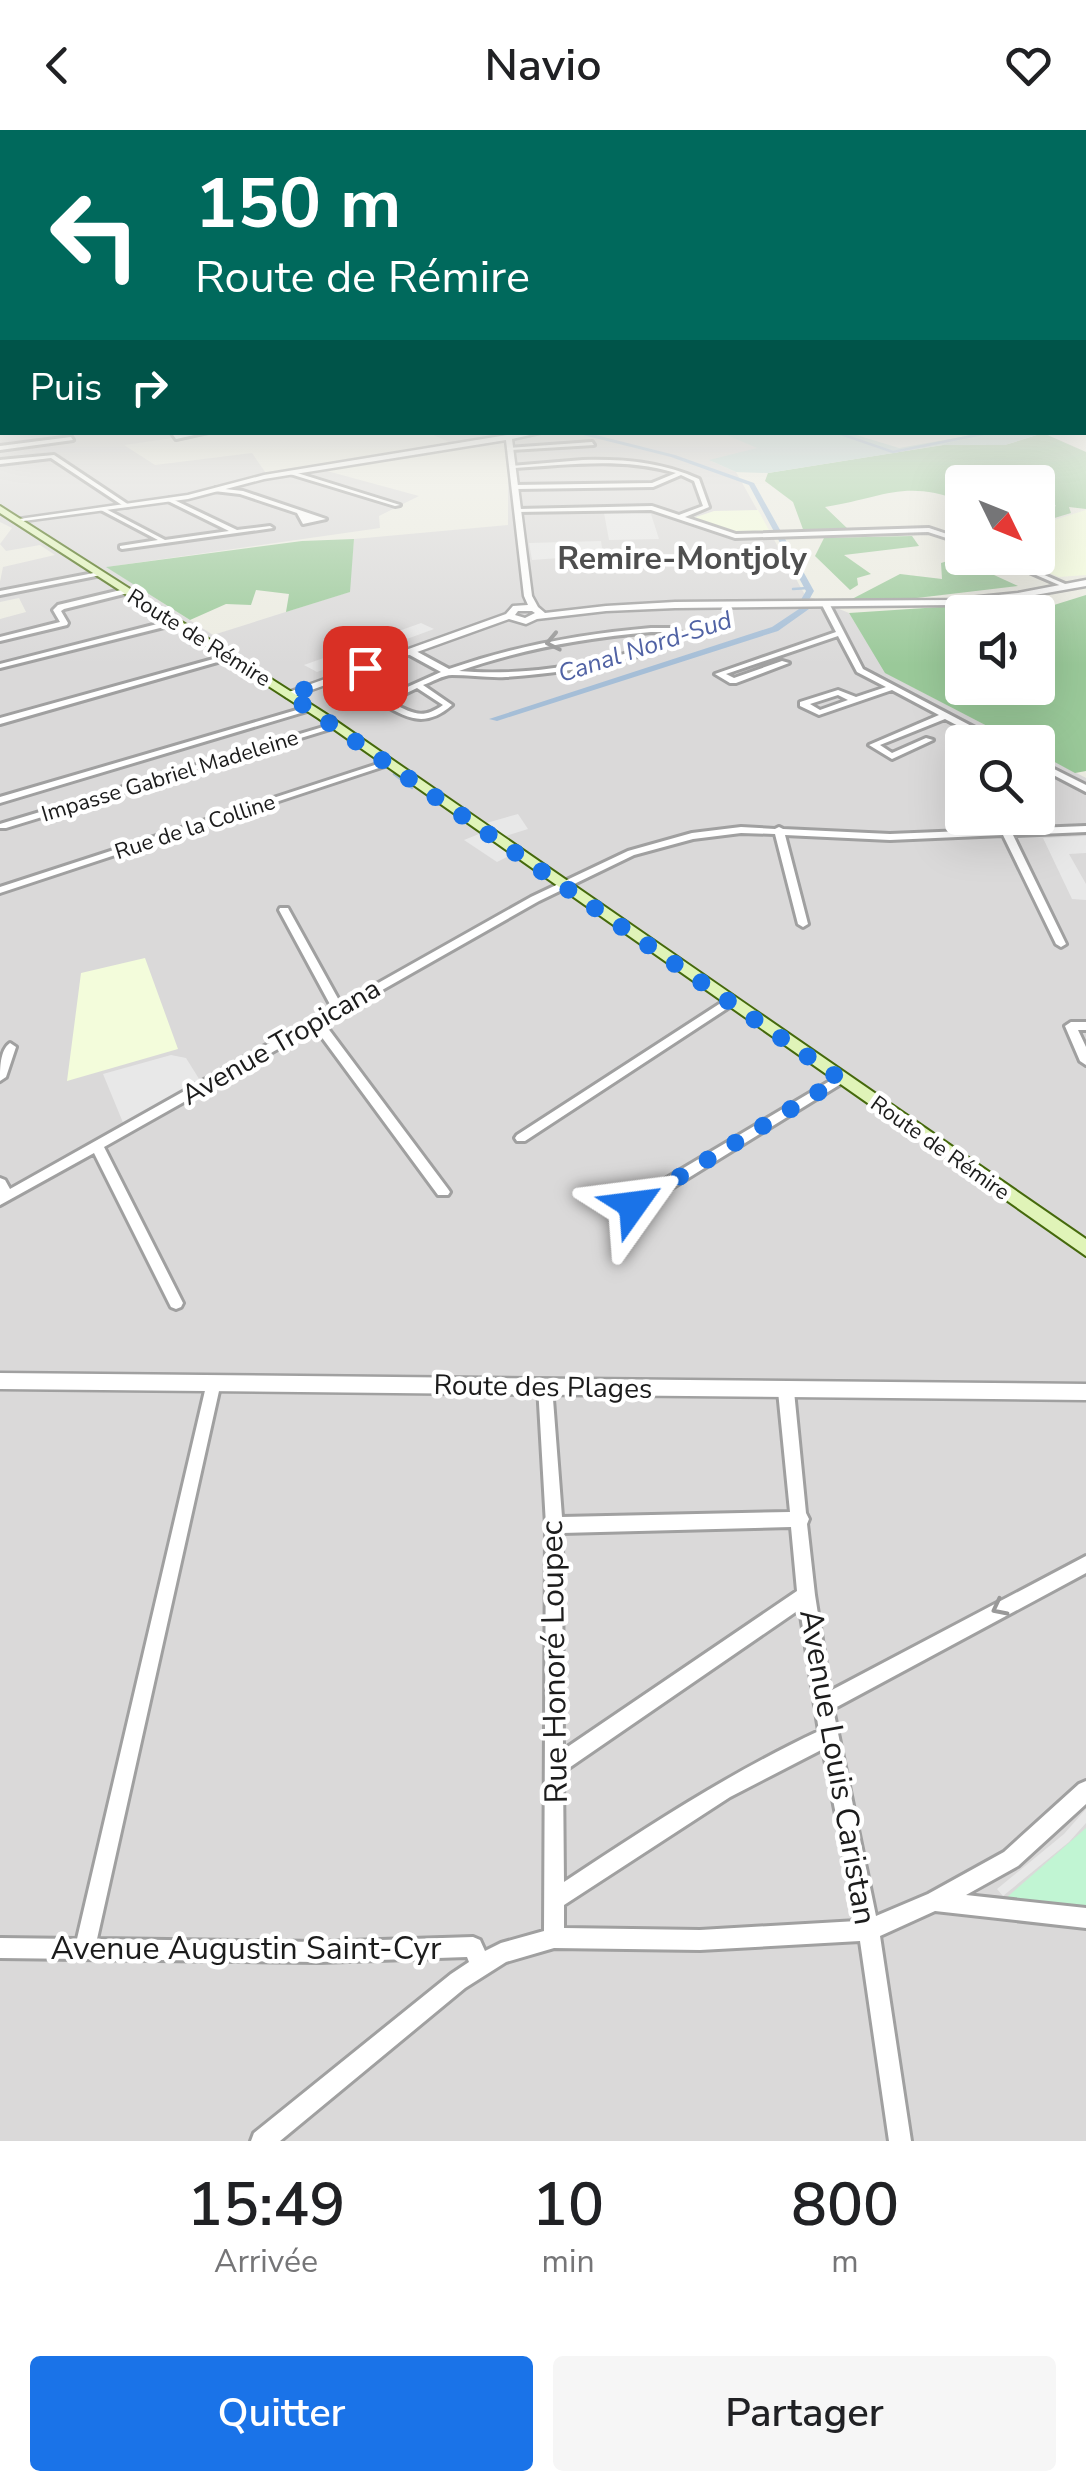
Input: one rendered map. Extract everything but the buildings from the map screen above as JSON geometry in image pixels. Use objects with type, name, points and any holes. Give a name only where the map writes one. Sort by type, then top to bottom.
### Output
[{"type":"main road","name":"Route de Rémire","points":[[0,509],[336,726],[1086,1249]]},
{"type":"street","points":[[83,477],[127,506]]},
{"type":"street","points":[[16,520],[170,500],[278,477]]},
{"type":"street","points":[[305,477],[398,505]]},
{"type":"street","points":[[515,477],[528,596],[537,612]]},
{"type":"street","points":[[516,488],[653,485],[672,477]]},
{"type":"street","points":[[678,516],[706,507],[696,480],[689,477]]},
{"type":"street","points":[[239,488],[300,513]]},
{"type":"street","points":[[170,500],[235,532]]},
{"type":"street","points":[[518,510],[652,508],[726,535],[929,530],[945,535]]},
{"type":"street","points":[[102,510],[164,541]]},
{"type":"street","points":[[122,547],[270,528]]},
{"type":"street","points":[[0,593],[99,574]]},
{"type":"street","points":[[1042,575],[1067,586]]},
{"type":"street","points":[[293,698],[514,615],[1020,594],[1086,582]]},
{"type":"street","points":[[0,639],[62,624],[66,621],[58,608],[125,591]]},
{"type":"street","points":[[514,615],[528,596]]},
{"type":"street","points":[[826,605],[860,670],[962,725]]},
{"type":"street","points":[[662,608],[666,630]]},
{"type":"street","points":[[0,666],[173,622]]},
{"type":"street","points":[[415,653],[451,673],[536,671],[642,652],[683,635],[666,630],[557,641],[451,673],[418,686],[386,700],[387,704],[418,718],[448,705],[418,686]]},
{"type":"street","points":[[771,655],[785,663],[732,681],[719,674],[771,655],[840,633]]},
{"type":"street","points":[[0,721],[230,656]]},
{"type":"street","points":[[855,700],[838,692],[803,704],[819,713],[890,688]]},
{"type":"street","points":[[0,800],[310,709]]},
{"type":"street","points":[[910,730],[929,740],[892,756],[873,745],[944,716]]},
{"type":"street","name":"Impasse Gabriel Madeleine","points":[[3,826],[336,726]]},
{"type":"street","name":"Rue de la Colline","points":[[0,890],[390,763]]},
{"type":"street","points":[[1055,776],[1086,790]]},
{"type":"street","name":"Avenue Tropicana","points":[[1055,831],[1086,829]]},
{"type":"street","name":"Avenue Tropicana","points":[[2,1193],[98,1147],[562,884],[652,846],[741,830],[890,838],[977,835]]},
{"type":"street","points":[[779,830],[804,924]]},
{"type":"street","points":[[1006,835],[1061,944]]},
{"type":"street","points":[[284,910],[338,1009]]},
{"type":"street","points":[[521,1138],[730,1000]]},
{"type":"street","points":[[316,1022],[444,1192]]},
{"type":"street","points":[[1086,1026],[1072,1026],[1086,1061]]},
{"type":"street","points":[[0,1077],[10,1047]]},
{"type":"street","points":[[633,1205],[840,1079]]},
{"type":"street","points":[[98,1147],[176,1303]]},
{"type":"street","name":"Route des Plages","points":[[0,1381],[1086,1392]]},
{"type":"street","points":[[85,1948],[143,1673],[160,1616],[214,1382]]},
{"type":"street","name":"Rue Honoré Loupec","points":[[545,1386],[554,1525],[554,1938]]},
{"type":"street","name":"Avenue Louis Caristan","points":[[786,1391],[806,1595],[823,1705],[868,1930],[900,2141]]},
{"type":"street","points":[[554,1525],[800,1520]]},
{"type":"street","points":[[823,1705],[1086,1564]]},
{"type":"street","points":[[556,1766],[806,1595]]},
{"type":"street","points":[[556,1899],[708,1798],[772,1761],[830,1736]]},
{"type":"street","points":[[262,2141],[501,1952],[554,1938],[700,1940],[868,1930],[935,1901],[1011,1859],[1086,1790]]},
{"type":"street","points":[[935,1901],[1086,1918]]},
{"type":"street","name":"Avenue Augustin Saint-Cyr","points":[[0,1948],[319,1952],[473,1946],[481,1965]]},
{"type":"shaded area","points":[[0,477],[349,477],[419,496],[379,516],[380,528],[107,567],[213,635],[349,592],[354,539],[508,525],[508,477],[739,477],[805,595],[849,613],[886,673],[985,725],[945,725],[945,835],[1055,835],[1055,762],[1086,778],[1086,2141],[0,2141],[0,619],[26,612],[19,598],[0,602],[0,582],[3,567],[55,555],[40,545],[6,551],[0,544],[12,528],[0,522]]},
{"type":"shaded area","points":[[758,510],[770,532],[729,534],[693,518],[714,511]]},
{"type":"shaded area","points":[[1086,510],[1086,575],[1054,575],[1055,520]]},
{"type":"shaded area","points":[[650,511],[659,539],[609,540],[604,513]]},
{"type":"shaded area","points":[[601,541],[602,548],[573,557],[532,560],[529,543]]},
{"type":"shaded area","points":[[421,623],[434,629],[317,672],[304,665]]},
{"type":"shaded area","points":[[518,814],[528,829],[496,839],[515,853],[497,862],[464,840],[484,832],[476,826]]},
{"type":"shaded area","points":[[1086,836],[1086,853],[1069,854],[1086,884],[1086,900],[1072,899],[1043,838]]},
{"type":"shaded area","points":[[145,958],[178,1049],[67,1081],[81,973]]},
{"type":"shaded area","points":[[171,1055],[186,1058],[201,1082],[124,1125],[103,1074]]},
{"type":"shaded area","points":[[1086,1809],[1086,1823],[1069,1842],[1003,1896],[997,1889],[1064,1834]]},
{"type":"shaded area","points":[[1086,1828],[1086,1908],[1005,1899]]},
{"type":"green space","points":[[767,477],[945,477],[945,496],[924,491],[893,492],[825,507],[849,530],[804,532],[793,502],[765,481]]},
{"type":"green space","points":[[1055,477],[1086,477],[1086,509],[1069,507],[1071,513],[1055,518]]},
{"type":"green space","points":[[912,536],[919,546],[844,555],[871,574],[857,578],[858,585],[850,590],[815,556],[824,538]]},
{"type":"green space","points":[[354,539],[350,592],[286,612],[289,594],[256,590],[251,605],[226,604],[190,620],[106,567],[302,541]]},
{"type":"green space","points":[[945,562],[945,575],[994,575],[1018,586],[883,602],[852,599],[900,574],[942,579],[941,563]]},
{"type":"green space","points":[[1086,595],[1086,771],[1075,773],[1055,762],[1055,725],[985,725],[947,705],[1055,705],[1055,605]]},
{"type":"green space","points":[[945,607],[945,704],[885,673],[849,613]]},
{"type":"waterway","name":"Canal Nord-Sud","points":[[732,477],[752,484],[810,591],[803,603]]},
{"type":"waterway","points":[[793,589],[808,588]]},
{"type":"waterway","name":"Canal Nord-Sud","points":[[494,719],[775,629],[805,609]]},
{"type":"waterway","points":[[394,774],[412,788]]},
{"type":"district","name":"Remire-Montjoly","points":[[682,558]]},
{"type":"route","points":[[365,668],[289,695],[840,1079],[633,1205]]}]
